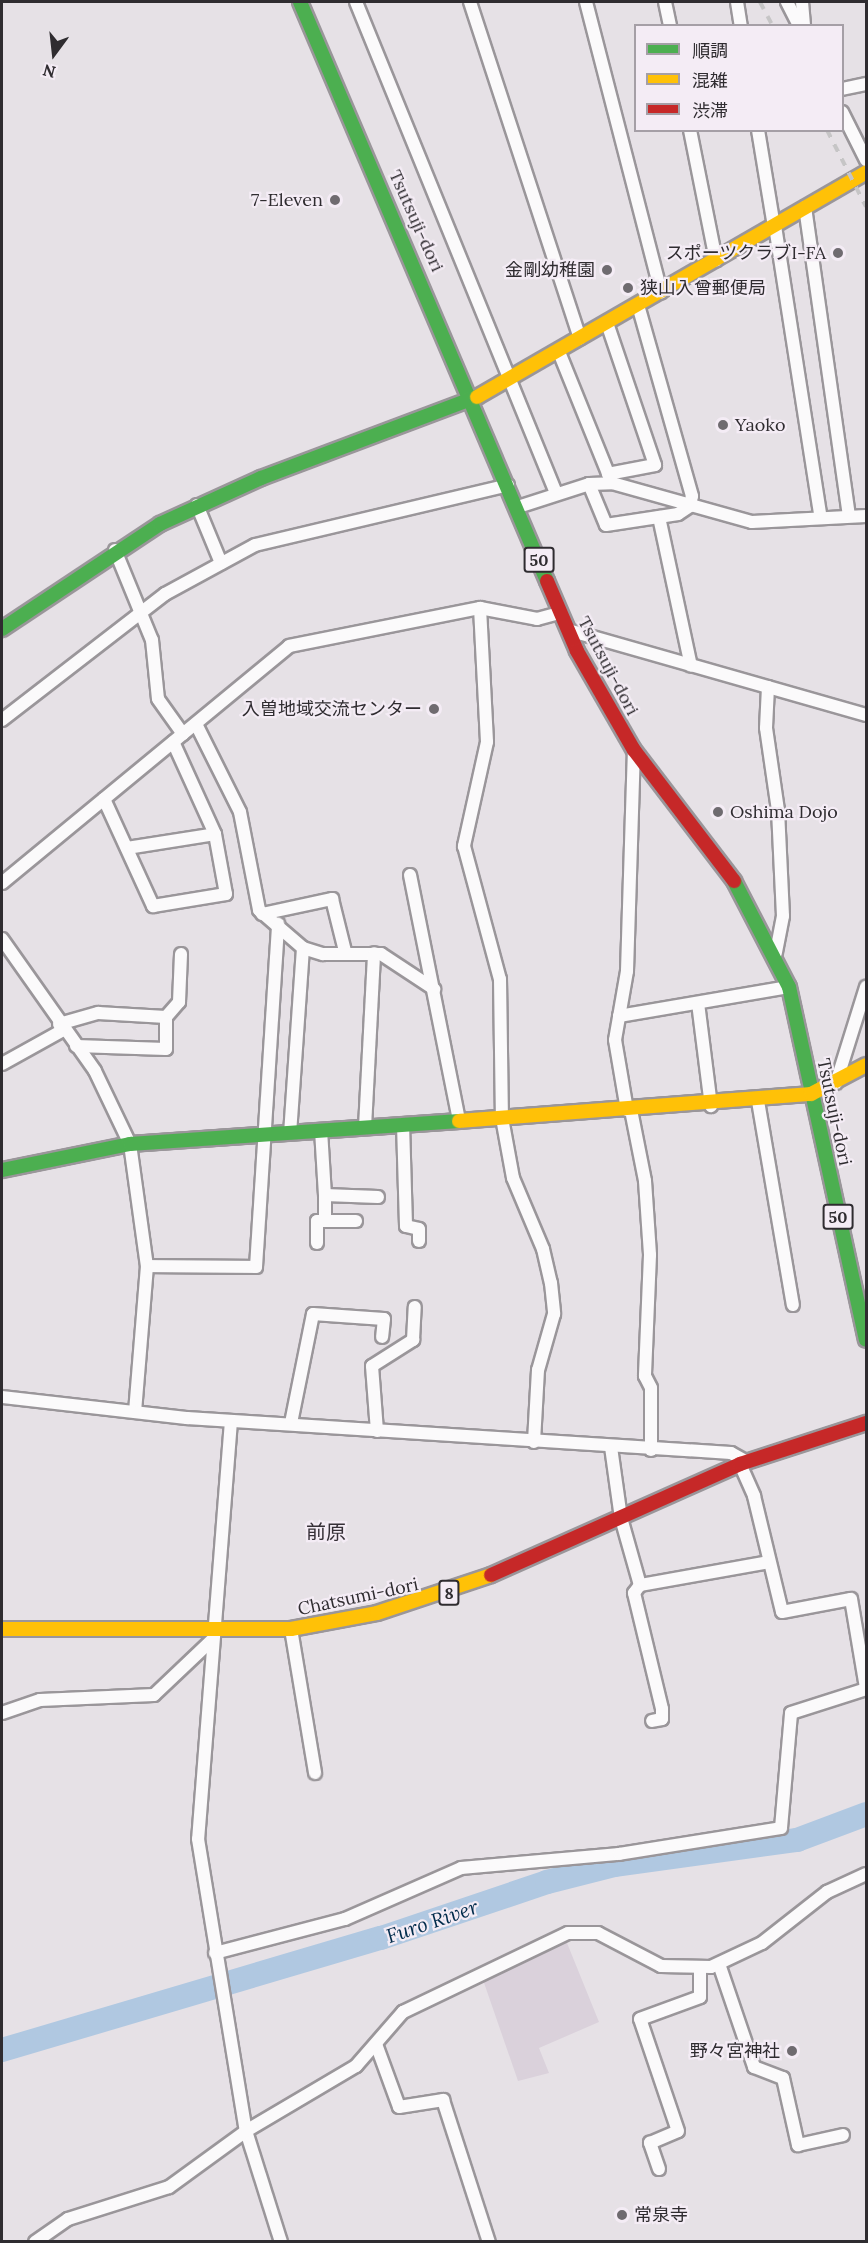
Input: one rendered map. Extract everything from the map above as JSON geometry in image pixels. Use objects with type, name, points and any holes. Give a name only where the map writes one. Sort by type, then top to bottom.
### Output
[{"type":"main road","name":"Tsutsuji-dori","points":[[300,2],[474,399],[559,613],[634,750],[726,867],[776,952],[789,987],[867,1340]]},
{"type":"main road","points":[[2,629],[115,550],[197,505],[474,399],[559,352],[867,172]]},
{"type":"main road","points":[[2,1170],[130,1144],[365,1126],[711,1106],[758,1101],[811,1094],[867,1065]]},
{"type":"main road","name":"Chatsumi-dori","points":[[2,1629],[212,1637],[291,1629],[425,1602],[743,1463],[867,1423]]},
{"type":"street","points":[[356,2],[556,493]]},
{"type":"street","points":[[470,2],[580,338]]},
{"type":"street","points":[[586,2],[661,292]]},
{"type":"street","points":[[665,2],[670,24]]},
{"type":"street","points":[[737,2],[741,24]]},
{"type":"street","points":[[787,2],[801,24]]},
{"type":"street","points":[[802,2],[802,24]]},
{"type":"street","points":[[844,88],[867,84]]},
{"type":"street","points":[[844,114],[867,160]]},
{"type":"street","points":[[690,132],[716,260]]},
{"type":"street","points":[[758,132],[820,514]]},
{"type":"street","points":[[805,207],[849,515]]},
{"type":"street","points":[[638,305],[692,496],[690,506]]},
{"type":"street","points":[[518,507],[556,493],[654,465],[607,323]]},
{"type":"street","points":[[559,352],[610,478],[690,506],[752,522],[820,514],[867,516]]},
{"type":"street","points":[[589,484],[606,525],[659,516],[690,506]]},
{"type":"street","points":[[2,720],[139,612],[221,563],[303,530],[508,485]]},
{"type":"street","points":[[197,505],[221,563]]},
{"type":"street","points":[[659,516],[691,666]]},
{"type":"street","points":[[104,799],[153,906],[226,894],[215,834],[178,738],[158,699],[152,640],[115,550]]},
{"type":"street","points":[[2,883],[289,646],[480,608],[537,620],[559,613]]},
{"type":"street","points":[[480,608],[487,742],[464,846],[500,979],[502,1118],[513,1178],[543,1249],[551,1283],[554,1314],[538,1370],[534,1442]]},
{"type":"street","points":[[568,630],[867,715]]},
{"type":"street","points":[[768,687],[766,728],[778,810],[783,916],[776,952]]},
{"type":"street","points":[[196,724],[240,812],[262,914],[278,924],[303,948],[322,954],[345,951],[374,953],[434,989]]},
{"type":"street","points":[[634,750],[627,971],[616,1049],[645,1181],[650,1255],[645,1376],[651,1388],[651,1450]]},
{"type":"street","points":[[127,848],[215,834]]},
{"type":"street","points":[[410,875],[459,1120]]},
{"type":"street","points":[[262,914],[332,899],[345,951]]},
{"type":"street","points":[[147,1266],[256,1267],[278,924]]},
{"type":"street","points":[[2,939],[61,1027],[95,1071],[130,1144],[147,1266],[135,1412]]},
{"type":"street","points":[[290,1132],[303,948]]},
{"type":"street","points":[[365,1126],[374,953]]},
{"type":"street","points":[[76,1046],[166,1049],[166,1017],[179,1002],[181,954]]},
{"type":"street","points":[[619,1016],[789,987]]},
{"type":"street","points":[[836,1083],[867,987]]},
{"type":"street","points":[[698,1003],[711,1106]]},
{"type":"street","points":[[2,1064],[61,1027],[98,1013],[166,1017]]},
{"type":"street","points":[[758,1101],[793,1305]]},
{"type":"street","points":[[402,1125],[406,1226],[419,1229],[419,1241]]},
{"type":"street","points":[[321,1130],[325,1220]]},
{"type":"street","points":[[325,1195],[378,1197]]},
{"type":"street","points":[[316,1243],[317,1221],[356,1221]]},
{"type":"street","points":[[376,1431],[372,1366],[413,1340],[415,1307]]},
{"type":"street","points":[[291,1423],[313,1314],[384,1318],[382,1337]]},
{"type":"street","points":[[2,1397],[231,1421],[291,1423],[651,1450],[731,1453],[743,1463],[754,1496],[782,1612],[851,1599],[867,1689],[790,1713],[781,1828],[619,1854],[461,1868],[345,1919],[215,1953]]},
{"type":"street","points":[[231,1421],[198,1807],[217,1969],[246,2130],[281,2241]]},
{"type":"street","points":[[612,1447],[621,1518],[640,1585]]},
{"type":"street","points":[[652,1721],[662,1719],[662,1709],[634,1593],[640,1585],[769,1562]]},
{"type":"street","points":[[291,1629],[315,1773]]},
{"type":"street","points":[[2,1713],[40,1700],[154,1695],[212,1637]]},
{"type":"street","points":[[34,2241],[68,2219],[169,2187],[246,2130],[356,2066],[403,2012],[437,1993],[568,1933],[598,1933],[661,1966],[700,1968],[719,1964],[781,1931],[827,1892],[867,1874]]},
{"type":"street","points":[[719,1964],[754,2067],[783,2079],[798,2145],[843,2135]]},
{"type":"street","points":[[659,2169],[650,2143],[678,2131],[640,2019],[700,1997],[700,1968]]},
{"type":"street","points":[[376,2044],[399,2107],[443,2100],[489,2241]]},
{"type":"shaded area","points":[[565,1938],[599,2022],[539,2048],[549,2073],[518,2081],[482,1977]]},
{"type":"waterway","name":"Furo River","points":[[2,2050],[381,1938],[547,1882],[614,1865],[797,1840],[866,1814]]},
{"type":"railway","points":[[760,2],[772,24]]},
{"type":"railway","points":[[828,132],[866,207]]},
{"type":"traffic: fast","points":[[300,2],[547,581]]},
{"type":"traffic: fast","points":[[2,629],[160,524],[261,478],[477,397]]},
{"type":"traffic: fast","points":[[734,881],[789,987],[866,1340]]},
{"type":"traffic: fast","points":[[2,1170],[130,1144],[459,1121]]},
{"type":"traffic: slow","points":[[477,397],[866,172]]},
{"type":"traffic: slow","points":[[459,1121],[811,1094],[866,1065]]},
{"type":"traffic: slow","points":[[2,1629],[291,1629],[377,1613],[491,1575]]},
{"type":"traffic: jam","points":[[547,581],[577,651],[634,750],[734,881]]},
{"type":"traffic: jam","points":[[491,1575],[740,1464],[866,1423]]},
{"type":"place","name":"7-Eleven","points":[[335,200]]},
{"type":"place","name":"スポーツクラブI-FA","points":[[838,253]]},
{"type":"place","name":"金剛幼稚園","points":[[607,270]]},
{"type":"place","name":"狭山入曾郵便局","points":[[628,288]]},
{"type":"place","name":"Yaoko","points":[[723,425]]},
{"type":"place","name":"入曽地域交流センター","points":[[434,709]]},
{"type":"place","name":"Oshima Dojo","points":[[718,812]]},
{"type":"place","name":"野々宮神社","points":[[792,2051]]},
{"type":"place","name":"常泉寺","points":[[622,2215]]},
{"type":"district","name":"前原","points":[[326,1531]]}]
